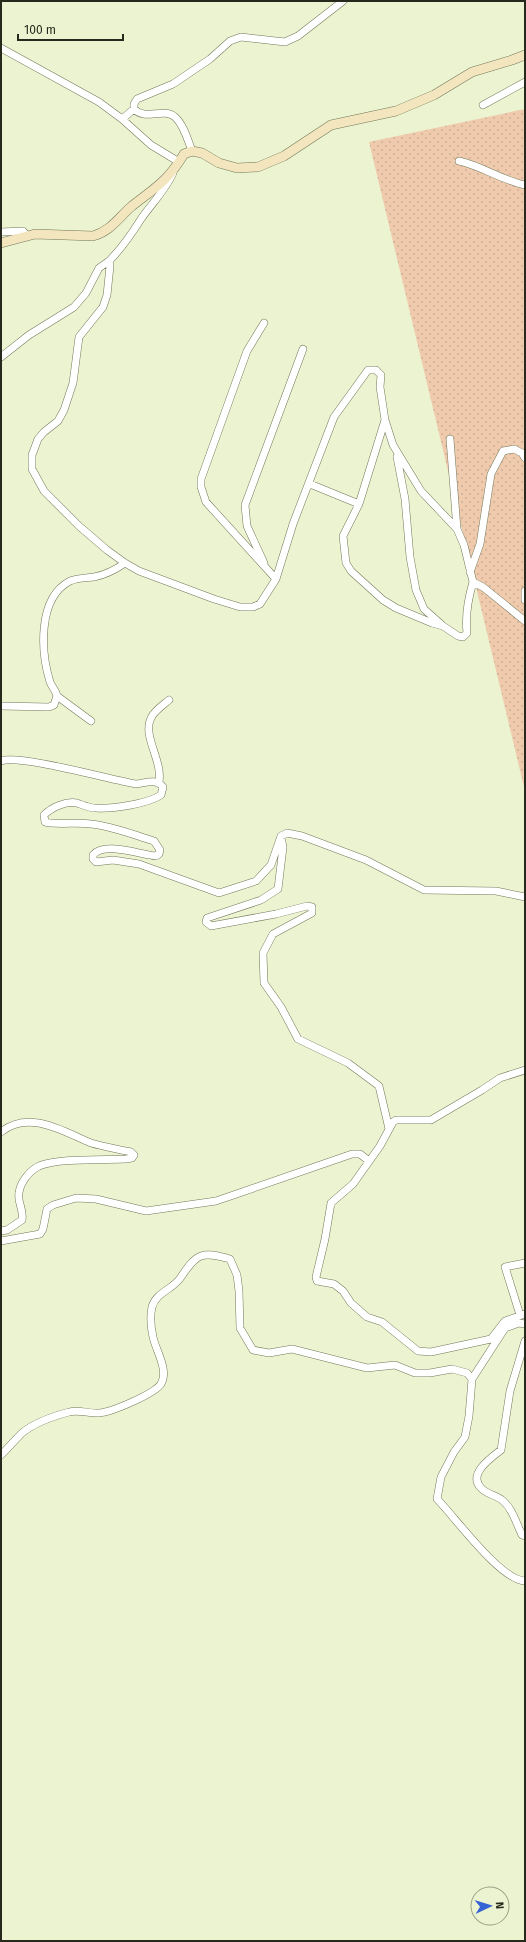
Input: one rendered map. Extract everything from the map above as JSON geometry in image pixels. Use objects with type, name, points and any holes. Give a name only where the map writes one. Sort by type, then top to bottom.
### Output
[{"type":"main road","points":[[1,243],[26,235],[35,234],[93,236],[103,233],[115,224],[131,207],[163,183],[174,171],[184,154],[192,151],[202,153],[219,163],[237,168],[258,166],[284,156],[331,125],[396,111],[434,95],[472,72],[512,60],[525,54]]},
{"type":"street","points":[[122,119],[134,109],[134,104],[137,99],[173,84],[210,59],[230,41],[241,37],[285,42],[298,36],[343,1]]},
{"type":"street","points":[[1,48],[98,102],[122,119],[151,145],[179,162]]},
{"type":"street","points":[[483,105],[525,82]]},
{"type":"street","points":[[134,109],[141,114],[165,114],[174,116],[181,124],[192,151]]},
{"type":"street","points":[[459,161],[475,165],[495,176],[525,185]]},
{"type":"street","points":[[1,357],[29,335],[74,307],[86,293],[99,268],[109,261],[131,237],[141,219],[166,188],[174,171]]},
{"type":"street","points":[[1,232],[23,231],[26,235]]},
{"type":"street","points":[[109,261],[110,266],[107,295],[103,307],[79,337],[73,383],[64,410],[58,421],[38,439],[32,455],[32,469],[44,492],[79,526],[124,563],[214,599],[240,607],[253,607],[260,604],[276,580],[293,524],[310,484],[334,417],[368,370],[376,370],[381,376],[380,387],[385,420],[396,452],[405,499],[410,558],[416,590],[424,609],[443,626],[458,636],[463,637],[467,633],[465,619],[467,601],[473,582],[464,545],[457,529],[450,439]]},
{"type":"street","points":[[264,323],[248,351],[205,466],[201,479],[201,487],[206,502],[276,580]]},
{"type":"street","points":[[266,568],[247,526],[245,506],[304,349]]},
{"type":"street","points":[[385,420],[360,504],[342,536],[346,563],[351,571],[383,600],[396,608],[443,626]]},
{"type":"street","points":[[470,572],[480,544],[491,474],[504,452],[514,449],[524,453]]},
{"type":"street","points":[[396,452],[421,491],[457,529]]},
{"type":"street","points":[[310,484],[360,504]]},
{"type":"street","points":[[91,721],[58,696],[51,685],[46,662],[44,622],[51,600],[62,586],[71,580],[96,577],[113,571],[124,563]]},
{"type":"street","points":[[473,582],[483,587],[525,622]]},
{"type":"street","points":[[525,591],[525,600]]},
{"type":"street","points":[[1,706],[49,707],[54,704],[58,696]]},
{"type":"street","points":[[169,700],[154,713],[150,718],[149,725],[152,747],[160,769],[159,782],[163,787],[161,795],[152,800],[108,808],[94,808],[75,803],[63,804],[49,810],[44,815],[44,822],[48,823],[65,822],[93,824],[154,841],[160,850],[159,854],[156,856],[124,850],[100,850],[96,851],[93,855],[93,859],[96,862],[113,860],[139,864],[219,893],[256,881],[271,865],[281,836],[287,833],[302,836],[366,860],[424,890],[496,891],[525,897]]},
{"type":"street","points":[[1,761],[6,759],[28,761],[136,784],[154,781],[159,782]]},
{"type":"street","points":[[281,836],[283,847],[278,889],[261,900],[207,918],[206,922],[212,926],[276,914],[307,906],[312,907],[312,913],[273,934],[263,953],[264,983],[281,1007],[298,1039],[348,1063],[379,1086],[389,1129]]},
{"type":"street","points":[[525,1070],[500,1078],[431,1120],[396,1120],[353,1184],[330,1203],[325,1240],[316,1277],[317,1281],[334,1284],[343,1291],[351,1303],[367,1317],[382,1322],[418,1351],[431,1352],[493,1341],[505,1328],[519,1323],[525,1324]]},
{"type":"street","points":[[1,1132],[22,1122],[51,1125],[93,1144],[131,1152],[134,1155],[132,1158],[126,1159],[61,1162],[39,1166],[28,1175],[21,1185],[18,1194],[23,1212],[22,1220],[7,1230],[1,1231]]},
{"type":"street","points":[[1,1241],[40,1234],[43,1230],[47,1209],[53,1205],[76,1198],[96,1198],[146,1211],[178,1208],[216,1201],[352,1154],[360,1154],[369,1161]]},
{"type":"street","points":[[1,1455],[22,1434],[33,1426],[69,1412],[100,1413],[115,1409],[156,1390],[162,1382],[163,1373],[153,1337],[152,1306],[161,1294],[179,1281],[191,1261],[205,1254],[214,1254],[230,1259],[236,1275],[239,1291],[240,1328],[253,1350],[269,1353],[292,1349],[367,1368],[395,1365],[415,1373],[430,1373],[452,1369],[467,1373],[472,1379]]},
{"type":"street","points":[[525,1263],[505,1267],[522,1314],[505,1321],[472,1379],[469,1416],[464,1437],[440,1477],[437,1499],[499,1567],[520,1581],[525,1581]]},
{"type":"street","points":[[525,1341],[510,1391],[501,1450],[482,1464],[477,1480],[480,1488],[502,1500],[512,1512],[522,1535],[525,1536]]},
{"type":"shaded area","points":[[525,109],[525,791],[369,142]]}]
